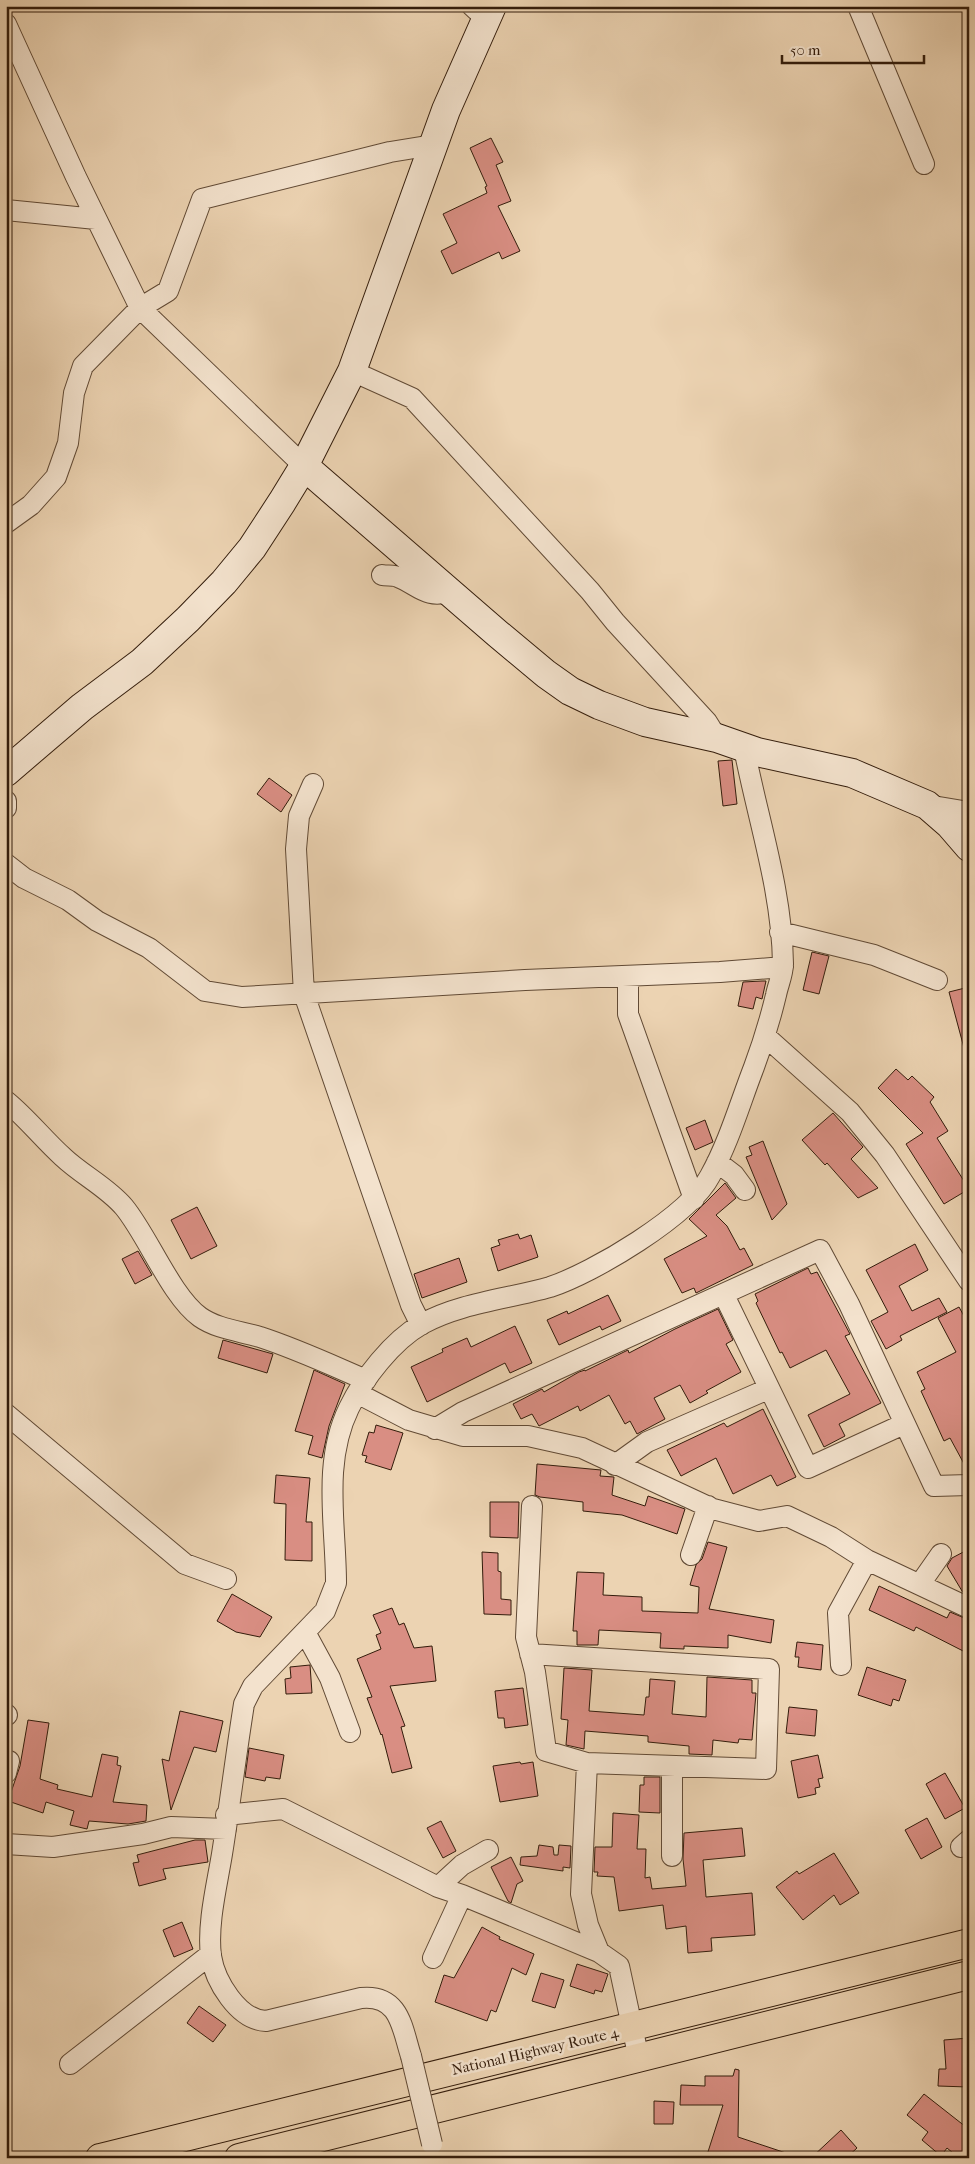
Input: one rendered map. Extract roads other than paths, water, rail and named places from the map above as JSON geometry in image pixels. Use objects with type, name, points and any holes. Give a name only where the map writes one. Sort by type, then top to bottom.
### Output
[{"type":"highway","name":"National Highway Route 4","points":[[100,2158],[543,2048],[631,2029],[969,1943]]},
{"type":"highway","points":[[239,2158],[969,1975]]},
{"type":"street","points":[[858,6],[924,164]]},
{"type":"street","points":[[6,772],[82,706],[142,662],[200,607],[252,548],[304,466],[352,370],[483,11]]},
{"type":"street","points":[[9,37],[140,308],[304,466],[539,668],[570,691],[599,705],[644,722],[716,738],[744,748],[852,773],[928,805],[969,812]]},
{"type":"street","points":[[6,523],[30,505],[56,477],[68,443],[74,393],[83,366],[140,308],[168,291],[202,199],[390,152],[433,145]]},
{"type":"street","points":[[6,210],[96,219]]},
{"type":"street","points":[[352,370],[412,398],[590,590],[616,622],[707,722],[716,738]]},
{"type":"street","points":[[382,575],[397,576],[415,588],[440,596],[451,592]]},
{"type":"street","points":[[432,2151],[411,2056],[395,2010],[384,2000],[368,1997],[345,2001],[266,2021],[252,2018],[242,2010],[224,1988],[214,1968],[211,1954],[212,1913],[244,1704],[253,1686],[325,1611],[336,1582],[332,1478],[339,1434],[373,1369],[395,1346],[421,1325],[460,1309],[552,1286],[611,1258],[665,1222],[694,1199],[710,1177],[765,1036],[783,967],[771,862],[753,795],[744,748]]},
{"type":"street","points":[[313,784],[299,816],[296,849],[304,994],[412,1305],[421,1325]]},
{"type":"street","points":[[6,801],[6,808]]},
{"type":"street","points":[[928,805],[969,846]]},
{"type":"street","points":[[6,864],[24,878],[68,900],[97,921],[149,948],[205,991],[242,997],[525,980],[720,972],[783,967]]},
{"type":"street","points":[[780,932],[874,955],[937,980]]},
{"type":"street","points":[[628,976],[628,1014],[694,1199]]},
{"type":"street","points":[[765,1036],[850,1112],[885,1155],[969,1281]]},
{"type":"street","points":[[6,1101],[24,1115],[63,1158],[116,1198],[136,1225],[180,1294],[199,1316],[217,1326],[261,1338],[298,1351],[362,1387],[409,1420],[435,1429],[463,1436],[528,1436],[582,1448],[615,1465],[708,1506],[759,1521],[787,1516],[831,1537],[867,1560],[969,1608]]},
{"type":"street","points":[[717,1162],[734,1175],[745,1190]]},
{"type":"street","points":[[435,1429],[463,1412],[820,1250],[850,1304],[934,1486],[969,1485]]},
{"type":"street","points":[[724,1295],[808,1468],[904,1424]]},
{"type":"street","points":[[615,1465],[647,1442],[768,1389]]},
{"type":"street","points":[[6,1414],[184,1564],[226,1579]]},
{"type":"street","points":[[530,1654],[769,1669],[766,1769],[587,1764],[546,1750],[535,1672],[530,1654],[526,1637],[532,1506]]},
{"type":"street","points":[[691,1555],[708,1506]]},
{"type":"street","points":[[920,1584],[941,1554]]},
{"type":"street","points":[[841,1665],[838,1613],[867,1560]]},
{"type":"street","points":[[306,1632],[330,1678],[350,1732]]},
{"type":"street","points":[[587,1764],[581,1894],[588,1925],[600,1952]]},
{"type":"street","points":[[672,1767],[672,1856]]},
{"type":"street","points":[[6,1844],[53,1847],[143,1834],[172,1827],[226,1822],[283,1809],[438,1887],[462,1895],[600,1952],[619,1966],[631,2029],[639,2059]]},
{"type":"street","points":[[438,1887],[462,1865],[488,1850]]},
{"type":"street","points":[[433,1958],[462,1895]]},
{"type":"street","points":[[70,2064],[211,1954]]}]
